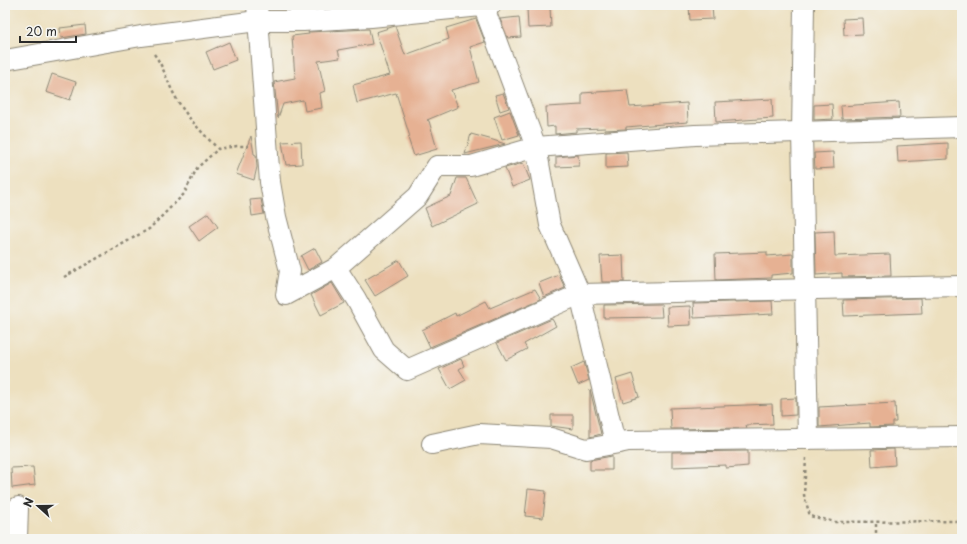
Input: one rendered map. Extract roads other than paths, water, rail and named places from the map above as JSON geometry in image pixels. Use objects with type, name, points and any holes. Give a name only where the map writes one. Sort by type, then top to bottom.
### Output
[{"type":"street","points":[[5,60],[141,36],[257,13],[310,21],[486,5],[536,147],[550,225],[580,294],[613,434],[619,443]]},
{"type":"street","points":[[804,5],[802,132],[808,439]]},
{"type":"street","points":[[257,13],[270,182],[276,217],[290,271],[286,295],[336,268],[418,196],[436,166],[471,166],[536,147],[695,135],[962,127]]},
{"type":"street","points":[[336,268],[356,299],[384,350],[407,370],[580,294],[962,286]]},
{"type":"street","points":[[432,444],[479,434],[551,438],[586,449],[628,441],[962,437]]},
{"type":"street","points":[[17,539],[18,507]]}]
